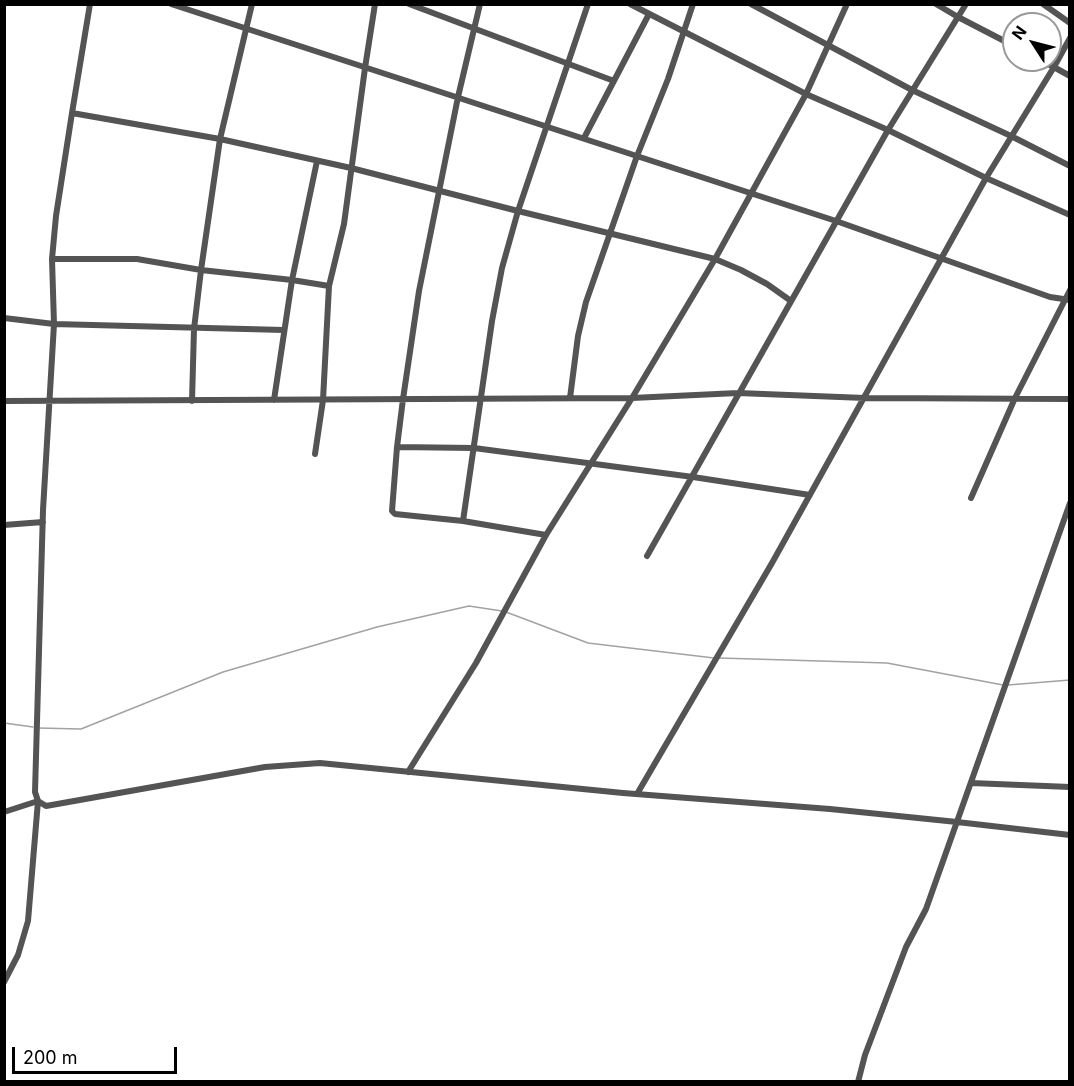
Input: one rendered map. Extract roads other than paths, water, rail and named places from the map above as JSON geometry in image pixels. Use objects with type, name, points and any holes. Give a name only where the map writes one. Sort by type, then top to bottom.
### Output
[{"type":"street","points":[[4,982],[18,955],[28,921],[38,801],[35,792],[43,522],[54,324],[52,259],[90,4]]},
{"type":"street","points":[[171,4],[837,220],[1050,297],[1067,300]]},
{"type":"street","points":[[192,401],[194,329],[220,139],[252,4]]},
{"type":"street","points":[[315,454],[323,400],[329,286],[344,224],[375,4]]},
{"type":"street","points":[[410,4],[614,81]]},
{"type":"street","points":[[480,4],[458,97],[419,291],[397,447],[392,511],[393,513],[463,521],[546,535]]},
{"type":"street","points":[[463,521],[492,321],[502,268],[518,211],[588,4]]},
{"type":"street","points":[[630,4],[806,94],[1070,215]]},
{"type":"street","points":[[570,398],[586,302],[637,156],[668,79],[693,4]]},
{"type":"street","points":[[752,4],[912,90],[1070,166]]},
{"type":"street","points":[[408,772],[476,663],[546,535],[632,398],[715,259],[806,94],[848,4]]},
{"type":"street","points":[[936,4],[1002,40]]},
{"type":"street","points":[[647,556],[888,130],[966,4]]},
{"type":"street","points":[[1043,4],[1070,23]]},
{"type":"street","points":[[584,138],[649,14]]},
{"type":"street","points":[[1062,52],[1070,38]]},
{"type":"street","points":[[637,794],[772,563],[986,178],[1051,72]]},
{"type":"street","points":[[72,113],[220,139],[351,168],[715,259],[758,279],[791,300]]},
{"type":"street","points":[[274,400],[292,280],[317,161]]},
{"type":"street","points":[[52,259],[137,259],[201,270],[329,286]]},
{"type":"street","points":[[971,498],[1015,398],[1067,300],[1070,290]]},
{"type":"street","points":[[4,318],[54,324],[284,330]]},
{"type":"street","points":[[4,401],[632,398],[738,393],[865,398],[1070,399]]},
{"type":"street","points":[[397,447],[474,448],[810,495]]},
{"type":"street","points":[[858,1082],[889,990],[906,947],[926,909],[1070,503]]},
{"type":"street","points":[[4,525],[43,522]]},
{"type":"street","points":[[4,812],[38,801],[46,806],[265,767],[320,763],[637,794],[830,809],[1070,835]]},
{"type":"street","points":[[971,783],[1070,787]]},
{"type":"waterway","points":[[38,728],[81,729],[223,672],[377,627],[469,606],[502,611]]},
{"type":"waterway","points":[[506,612],[588,643],[714,658]]},
{"type":"waterway","points":[[719,658],[887,663],[1003,685]]},
{"type":"waterway","points":[[1008,685],[1070,680]]},
{"type":"waterway","points":[[4,723],[33,727]]}]
